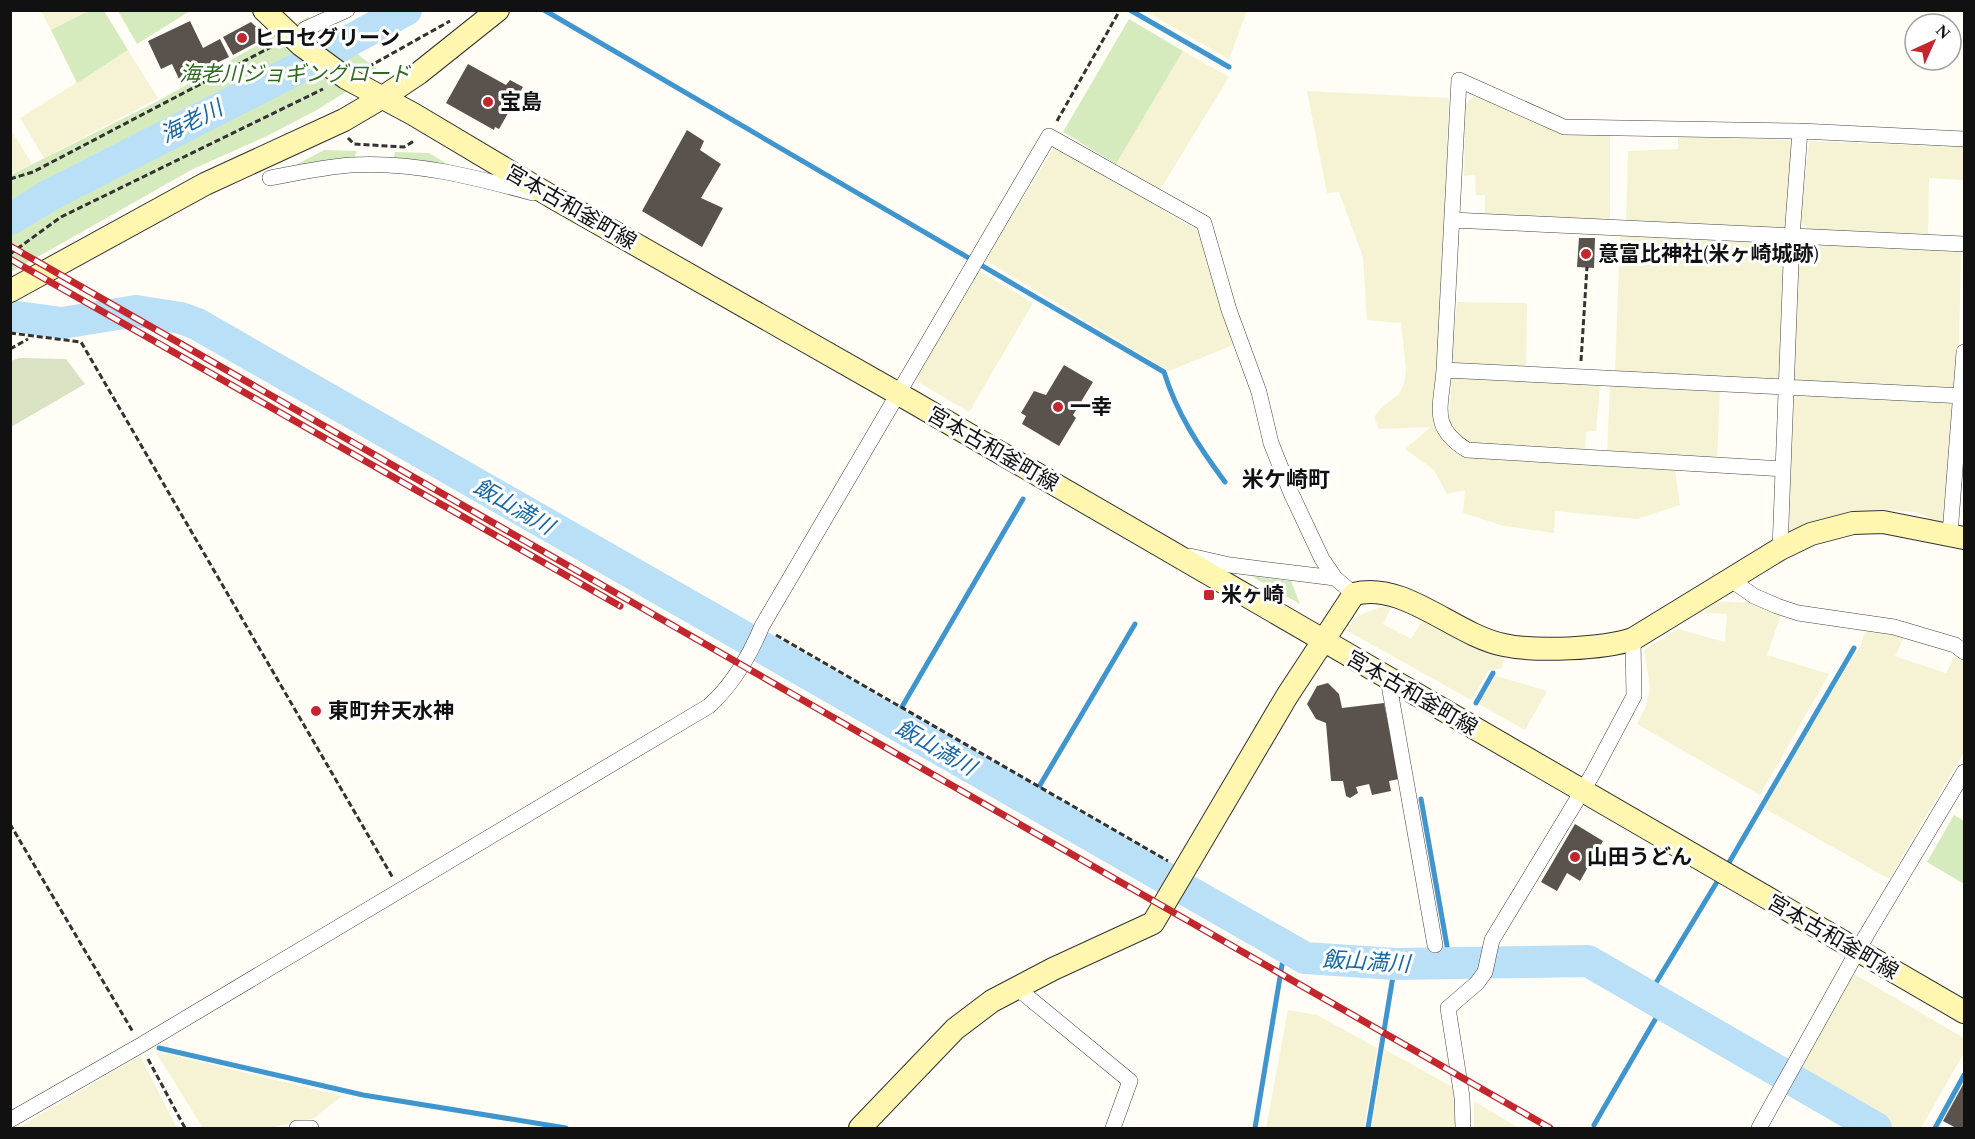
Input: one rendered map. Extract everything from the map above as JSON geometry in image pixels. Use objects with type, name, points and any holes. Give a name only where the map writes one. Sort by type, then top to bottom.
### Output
[{"type":"street","name":"宮本古和釜町線","points":[[264,10],[303,37],[327,78],[383,98],[897,393],[1857,952],[1965,1012]]},
{"type":"street","points":[[303,37],[346,10]]},
{"type":"street","points":[[10,291],[205,184],[344,120],[383,98],[419,73],[498,10]]},
{"type":"street","points":[[1783,469],[1467,450],[1452,440],[1440,424],[1459,80],[1564,127],[1800,131],[1965,139]]},
{"type":"street","points":[[1780,549],[1792,237],[1800,131]]},
{"type":"street","points":[[10,1120],[141,1045],[709,706],[723,693],[748,654],[897,393],[1049,136],[1204,223],[1229,310],[1259,393],[1271,443],[1308,532],[1335,578],[1354,594]]},
{"type":"street","points":[[270,178],[352,165],[414,167],[474,178],[554,198]]},
{"type":"street","points":[[1452,220],[1965,244]]},
{"type":"street","points":[[860,1128],[955,1029],[992,1001],[1144,928],[1160,915],[1322,641],[1354,594],[1368,590],[1390,593],[1504,645],[1569,648],[1618,644],[1633,639],[1780,549],[1811,534],[1853,523],[1883,522],[1957,536],[1965,352]]},
{"type":"street","points":[[1444,370],[1786,389],[1964,396]]},
{"type":"street","points":[[1161,547],[1230,565],[1335,578]]},
{"type":"street","points":[[1731,580],[1754,596],[1798,613],[1894,627],[1955,645],[1965,652]]},
{"type":"street","points":[[1462,1128],[1462,1097],[1448,1008],[1477,983],[1485,972],[1492,940],[1582,792],[1634,696],[1633,639]]},
{"type":"street","points":[[1388,679],[1435,945]]},
{"type":"street","points":[[1759,1128],[1857,952],[1965,772]]},
{"type":"street","points":[[1017,988],[1130,1081],[1113,1128]]},
{"type":"street","points":[[297,1128],[311,1128]]},
{"type":"path","points":[[1049,136],[1120,10]]},
{"type":"path","points":[[368,67],[457,17]]},
{"type":"path","points":[[10,179],[33,172],[279,42]]},
{"type":"path","points":[[10,254],[61,216],[327,78]]},
{"type":"path","points":[[346,136],[354,144],[404,147],[414,141]]},
{"type":"path","points":[[1580,378],[1587,267]]},
{"type":"path","points":[[10,333],[30,338],[81,342],[400,891]]},
{"type":"path","points":[[10,349],[30,338]]},
{"type":"path","points":[[760,630],[1180,880]]},
{"type":"path","points":[[10,824],[141,1045],[185,1128]]},
{"type":"shaded area","points":[[1247,10],[1229,59],[1145,11]]},
{"type":"shaded area","points":[[41,11],[88,11],[51,30]]},
{"type":"shaded area","points":[[128,50],[158,98],[44,158],[20,118]]},
{"type":"shaded area","points":[[1183,51],[1229,77],[1160,190],[1116,164]]},
{"type":"shaded area","points":[[1307,91],[1449,98],[1437,424],[1449,443],[1675,469],[1680,505],[1637,519],[1555,511],[1554,533],[1504,526],[1463,513],[1465,490],[1447,494],[1434,470],[1405,449],[1431,427],[1379,429],[1374,417],[1382,407],[1399,394],[1404,384],[1406,369],[1401,323],[1367,320],[1363,257],[1339,192],[1327,193]]},
{"type":"shaded area","points":[[1482,95],[1610,135],[1610,221],[1485,215],[1485,195],[1476,195],[1475,175],[1464,176],[1465,104],[1473,97]]},
{"type":"shaded area","points":[[10,128],[32,164],[11,174],[10,174]]},
{"type":"shaded area","points":[[1678,136],[1788,140],[1792,144],[1787,229],[1626,223],[1628,151],[1678,149]]},
{"type":"shaded area","points":[[1809,141],[1963,147],[1964,180],[1929,178],[1928,234],[1810,231],[1800,222]]},
{"type":"shaded area","points":[[1055,146],[1200,232],[1233,345],[1169,371],[985,260]]},
{"type":"shaded area","points":[[1620,236],[1786,242],[1782,379],[1615,373]]},
{"type":"shaded area","points":[[1799,243],[1961,252],[1958,388],[1792,383]]},
{"type":"shaded area","points":[[979,271],[1033,303],[969,412],[915,380]]},
{"type":"shaded area","points":[[1457,302],[1527,303],[1526,371],[1456,366],[1452,356]]},
{"type":"shaded area","points":[[1452,376],[1600,386],[1596,431],[1586,432],[1585,451],[1470,444],[1457,435],[1449,419]]},
{"type":"shaded area","points":[[1610,386],[1720,392],[1717,459],[1607,453]]},
{"type":"shaded area","points":[[1794,396],[1954,401],[1943,523],[1915,512],[1885,510],[1849,512],[1808,524],[1786,535]]},
{"type":"shaded area","points":[[1717,601],[1752,603],[1781,615],[1767,655],[1829,674],[1760,795],[1637,724],[1646,706],[1650,687],[1644,650],[1678,629],[1725,642],[1727,614],[1703,613]]},
{"type":"shaded area","points":[[1383,606],[1391,608],[1383,624],[1411,639],[1422,621],[1465,642],[1505,655],[1502,668],[1489,670],[1471,700],[1346,630],[1358,616]]},
{"type":"shaded area","points":[[1866,628],[1905,635],[1895,656],[1946,673],[1955,656],[1964,660],[1964,752],[1889,879],[1762,807],[1861,645]]},
{"type":"shaded area","points":[[1496,676],[1547,691],[1525,730],[1479,704]]},
{"type":"shaded area","points":[[1854,974],[1964,1038],[1964,1053],[1921,1128],[1891,1128],[1796,1071]]},
{"type":"shaded area","points":[[1288,1010],[1317,1015],[1377,1048],[1364,1128],[1266,1128]]},
{"type":"shaded area","points":[[1384,1049],[1458,1090],[1458,1128],[1372,1128]]},
{"type":"shaded area","points":[[155,1051],[342,1096],[314,1118],[270,1128],[203,1128]]},
{"type":"shaded area","points":[[140,1056],[177,1128],[22,1128],[21,1126]]},
{"type":"shaded area","points":[[1474,1101],[1519,1128],[1474,1128]]},
{"type":"green space","points":[[88,11],[104,11],[128,50],[77,83],[51,30]]},
{"type":"green space","points":[[118,11],[190,11],[137,44]]},
{"type":"green space","name":"海老川ジョギングロード","points":[[308,17],[380,71],[315,111],[267,136],[193,169],[11,272],[11,175],[156,102]]},
{"type":"green space","points":[[1129,19],[1183,51],[1116,164],[1063,132]]},
{"type":"green space","points":[[324,150],[357,151],[353,161],[288,169]]},
{"type":"green space","points":[[395,152],[429,153],[449,165],[448,169],[393,161]]},
{"type":"green space","points":[[19,358],[66,359],[85,384],[11,427],[11,361]]},
{"type":"green space","points":[[1251,576],[1291,581],[1300,604]]},
{"type":"green space","points":[[1954,815],[1964,821],[1964,884],[1927,862]]},
{"type":"building","points":[[190,21],[203,48],[220,39],[229,57],[180,81],[172,64],[161,69],[148,41]]},
{"type":"building","points":[[251,22],[267,37],[233,55],[223,37]]},
{"type":"building","points":[[468,64],[506,85],[510,80],[523,87],[499,129],[495,127],[494,130],[446,103]]},
{"type":"building","points":[[687,130],[704,141],[700,150],[721,164],[701,198],[723,208],[702,247],[642,211]]},
{"type":"building","points":[[1579,238],[1595,238],[1594,268],[1577,267]]},
{"type":"building","points":[[1064,365],[1093,382],[1073,415],[1076,418],[1059,446],[1022,424],[1026,416],[1021,413],[1034,391],[1046,395]]},
{"type":"building","points":[[1328,683],[1339,694],[1342,708],[1384,703],[1399,779],[1389,781],[1391,791],[1372,795],[1369,784],[1356,787],[1358,793],[1350,798],[1346,796],[1343,781],[1331,781],[1326,723],[1316,719],[1307,704],[1317,686]]},
{"type":"building","name":"山田うどん","points":[[1575,824],[1603,841],[1580,881],[1567,873],[1557,891],[1541,882]]},
{"type":"building","points":[[1964,1083],[1964,1128],[1956,1128],[1943,1121]]},
{"type":"waterway","name":"海老川","points":[[10,219],[50,195],[295,70],[406,10]]},
{"type":"waterway","points":[[544,10],[1164,372],[1175,402],[1190,430],[1225,482]]},
{"type":"waterway","points":[[1130,10],[1229,67]]},
{"type":"waterway","name":"飯山満川","points":[[10,316],[62,323],[136,311],[181,318],[197,324],[1305,958],[1395,964],[1588,961],[1876,1128]]},
{"type":"waterway","points":[[892,724],[1023,499]]},
{"type":"waterway","points":[[1030,802],[1135,624]]},
{"type":"waterway","points":[[1727,866],[1854,648]]},
{"type":"waterway","points":[[1476,703],[1493,673]]},
{"type":"waterway","points":[[1421,799],[1450,963]]},
{"type":"waterway","points":[[1648,996],[1720,877]]},
{"type":"waterway","points":[[1255,1128],[1285,947]]},
{"type":"waterway","points":[[1368,1128],[1395,964]]},
{"type":"waterway","points":[[1594,1125],[1663,1006]]},
{"type":"waterway","points":[[159,1048],[363,1095],[566,1128]]},
{"type":"waterway","points":[[1935,1128],[1964,1075]]},
{"type":"railway","points":[[10,246],[1550,1128]]},
{"type":"railway","points":[[10,259],[620,606]]},
{"type":"place","name":"ヒロセグリーン","points":[[242,38]]},
{"type":"place","name":"宝島","points":[[488,102]]},
{"type":"place","name":"意富比神社(米ヶ崎城跡)","points":[[1586,254]]},
{"type":"place","name":"一幸","points":[[1058,407]]},
{"type":"place","name":"米ヶ崎","points":[[1209,595]]},
{"type":"place","name":"東町弁天水神","points":[[316,711]]},
{"type":"place","name":"山田うどん","points":[[1575,857]]},
{"type":"district","name":"米ケ崎町","points":[[1286,479]]}]
